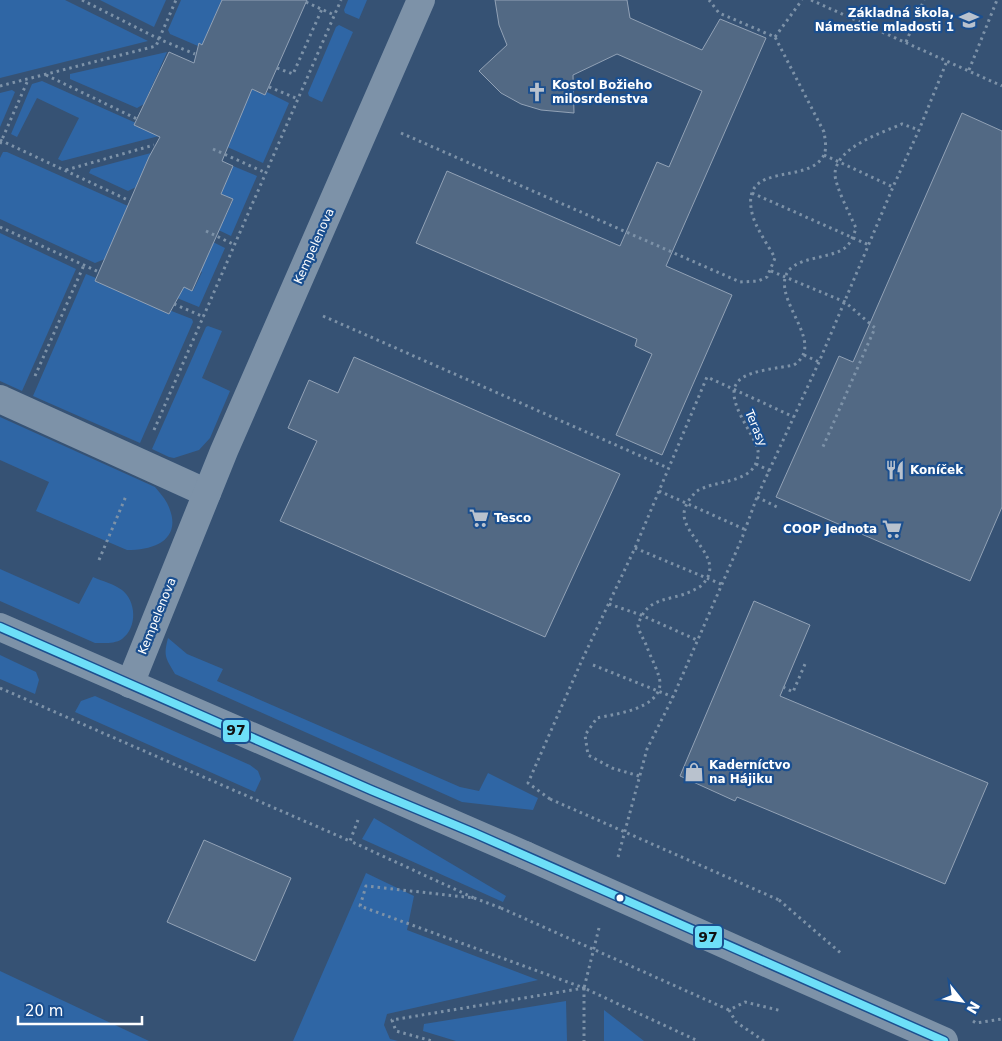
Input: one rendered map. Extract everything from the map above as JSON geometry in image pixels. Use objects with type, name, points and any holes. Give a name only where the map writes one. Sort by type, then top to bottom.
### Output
[{"type":"street","name":"Kempelenova","points":[[130,684],[207,493],[421,0]]},
{"type":"street","points":[[10,404],[207,493]]},
{"type":"street","points":[[0,627],[524,855],[944,1041]]},
{"type":"path","points":[[82,0],[159,39],[195,54]]},
{"type":"path","points":[[0,86],[156,46],[176,0]]},
{"type":"path","points":[[99,560],[341,0]]},
{"type":"path","points":[[370,120],[740,282],[758,282],[767,277],[774,258],[752,216],[750,205],[752,193],[761,181],[774,176],[808,169],[817,163],[824,155],[826,143],[824,132],[774,38],[719,13],[710,0]]},
{"type":"path","points":[[774,38],[802,0]]},
{"type":"path","points":[[811,0],[1002,86]]},
{"type":"path","points":[[906,42],[924,0]]},
{"type":"path","points":[[969,70],[997,0]]},
{"type":"path","points":[[306,2],[334,15]]},
{"type":"path","points":[[277,68],[293,74],[322,9]]},
{"type":"path","points":[[634,795],[647,749],[673,697],[742,538],[757,497],[819,362],[947,61]]},
{"type":"path","points":[[46,75],[137,119]]},
{"type":"path","points":[[28,79],[0,141],[130,201]]},
{"type":"path","points":[[269,87],[298,99]]},
{"type":"path","points":[[734,390],[740,380],[748,375],[794,365],[804,355],[806,346],[786,294],[786,276],[792,268],[802,262],[840,251],[847,246],[852,238],[856,228],[836,183],[835,173],[839,161],[847,152],[859,144],[902,124],[919,130]]},
{"type":"path","points":[[65,171],[154,145]]},
{"type":"path","points":[[213,149],[266,172]]},
{"type":"path","points":[[824,155],[893,187]]},
{"type":"path","points":[[752,193],[869,245]]},
{"type":"path","points":[[0,227],[99,272]]},
{"type":"path","points":[[206,231],[235,245]]},
{"type":"path","points":[[10,404],[84,265]]},
{"type":"path","points":[[771,270],[845,302],[875,328],[822,449]]},
{"type":"path","points":[[289,301],[668,468]]},
{"type":"path","points":[[174,304],[204,316]]},
{"type":"path","points":[[804,355],[819,362]]},
{"type":"path","points":[[794,416],[707,377],[635,548],[582,660],[528,783],[550,800],[779,900],[840,953]]},
{"type":"path","name":"Terasy","points":[[687,503],[696,492],[707,486],[746,475],[756,464],[758,451],[738,410],[734,390]]},
{"type":"path","points":[[756,464],[770,470]]},
{"type":"path","points":[[659,491],[744,529]]},
{"type":"path","points":[[757,497],[779,508]]},
{"type":"path","points":[[639,776],[612,768],[588,755],[585,735],[597,718],[638,709],[650,701],[658,691],[660,683],[657,673],[638,625],[641,615],[647,607],[698,588],[706,578],[710,565],[706,553],[687,528],[683,514],[687,503]]},
{"type":"path","points":[[635,548],[721,584]]},
{"type":"path","points":[[609,604],[641,615],[697,640]]},
{"type":"path","points":[[593,664],[673,697]]},
{"type":"path","points":[[783,688],[793,692],[804,664]]},
{"type":"path","points":[[0,688],[729,1010],[736,1022],[764,1041]]},
{"type":"path","points":[[350,841],[371,790]]},
{"type":"path","points":[[474,898],[366,886],[360,906],[584,988]]},
{"type":"path","points":[[432,1041],[396,1031],[392,1020],[584,988]]},
{"type":"path","points":[[584,988],[584,1041]]},
{"type":"path","points":[[729,1010],[745,1002],[790,1013]]},
{"type":"shaded area","points":[[0,0],[65,0],[148,41],[0,78]]},
{"type":"shaded area","points":[[100,0],[166,0],[154,27]]},
{"type":"shaded area","points":[[181,0],[222,0],[202,45],[199,44],[198,46],[170,34],[168,30]]},
{"type":"shaded area","points":[[348,0],[367,0],[359,19],[345,13],[344,10]]},
{"type":"shaded area","points":[[339,25],[353,32],[322,102],[309,96],[308,93],[336,27]]},
{"type":"shaded area","points":[[167,52],[144,104],[137,108],[70,79],[70,74]]},
{"type":"shaded area","points":[[42,81],[136,123],[159,136],[62,161],[58,159],[79,118],[37,98],[17,137],[11,134],[32,84]]},
{"type":"shaded area","points":[[242,85],[265,95],[267,92],[289,103],[263,163],[216,142],[233,135],[241,116],[230,111]]},
{"type":"shaded area","points":[[12,90],[15,92],[0,127],[0,93]]},
{"type":"shaded area","points":[[3,152],[7,152],[128,206],[105,259],[95,263],[0,219],[0,158]]},
{"type":"shaded area","points":[[151,153],[136,187],[128,191],[89,173],[91,169]]},
{"type":"shaded area","points":[[233,166],[257,176],[231,236],[208,225],[213,213],[225,218],[233,200],[221,194]]},
{"type":"shaded area","points":[[0,233],[76,269],[22,391],[0,381]]},
{"type":"shaded area","points":[[203,237],[225,248],[199,307],[177,298],[182,286],[193,291],[202,272],[190,267]]},
{"type":"shaded area","points":[[86,274],[96,278],[95,281],[192,319],[193,322],[140,443],[33,396]]},
{"type":"shaded area","points":[[208,326],[222,331],[202,378],[230,391],[210,438],[199,450],[174,458],[169,457],[152,449]]},
{"type":"shaded area","points":[[0,417],[155,487],[166,501],[171,515],[172,525],[170,533],[158,544],[127,550],[36,511],[49,482],[0,460]]},
{"type":"shaded area","points":[[0,569],[79,604],[93,577],[112,584],[122,590],[130,601],[133,614],[131,628],[119,641],[95,643],[0,601]]},
{"type":"shaded area","points":[[168,638],[187,654],[223,669],[217,681],[460,787],[479,791],[488,773],[538,798],[533,810],[462,802],[175,674],[166,657]]},
{"type":"shaded area","points":[[0,655],[36,672],[39,680],[35,694],[0,679]]},
{"type":"shaded area","points":[[95,696],[250,765],[258,771],[261,779],[255,792],[75,712],[81,701]]},
{"type":"shaded area","points":[[374,818],[506,896],[503,902],[362,839]]},
{"type":"shaded area","points":[[366,873],[414,896],[407,930],[538,980],[387,1014],[384,1025],[390,1039],[398,1041],[293,1041]]},
{"type":"shaded area","points":[[0,971],[149,1041],[0,1041]]},
{"type":"shaded area","points":[[566,1001],[567,1041],[456,1041],[423,1031],[424,1024]]},
{"type":"shaded area","points":[[604,1010],[644,1041],[604,1041]]},
{"type":"building","points":[[222,0],[307,0],[265,95],[252,89],[222,161],[233,166],[221,194],[233,199],[192,291],[184,287],[169,314],[95,281],[149,157],[160,137],[134,125],[169,52],[194,63],[199,43],[202,45]]},
{"type":"building","points":[[495,0],[627,0],[630,18],[702,50],[720,19],[766,38],[666,266],[732,295],[662,455],[616,435],[652,354],[635,346],[637,339],[416,243],[447,171],[620,246],[657,162],[669,167],[702,91],[617,54],[573,75],[574,113],[541,110],[521,104],[501,93],[479,71],[507,45],[499,25]]},
{"type":"building","points":[[962,113],[1002,131],[1002,507],[970,581],[776,497],[839,356],[853,362]]},
{"type":"building","points":[[354,357],[620,474],[545,637],[280,521],[317,441],[288,428],[309,380],[338,393]]},
{"type":"building","points":[[754,601],[810,625],[780,696],[988,783],[945,884],[737,797],[735,801],[680,776]]},
{"type":"building","points":[[204,840],[291,878],[255,961],[167,922]]},
{"type":"transit line","name":"97","points":[[0,627],[371,790],[474,833],[944,1041]]},
{"type":"place","name":"Základná škola, Námestie mladosti 1","points":[[969,20]]},
{"type":"place","name":"Kostol Božieho milosrdenstva","points":[[537,92]]},
{"type":"place","name":"Koníček","points":[[895,470]]},
{"type":"place","name":"Tesco","points":[[479,518]]},
{"type":"place","name":"COOP Jednota","points":[[892,529]]},
{"type":"place","name":"Kaderníctvo na Hájiku","points":[[694,772]]}]
